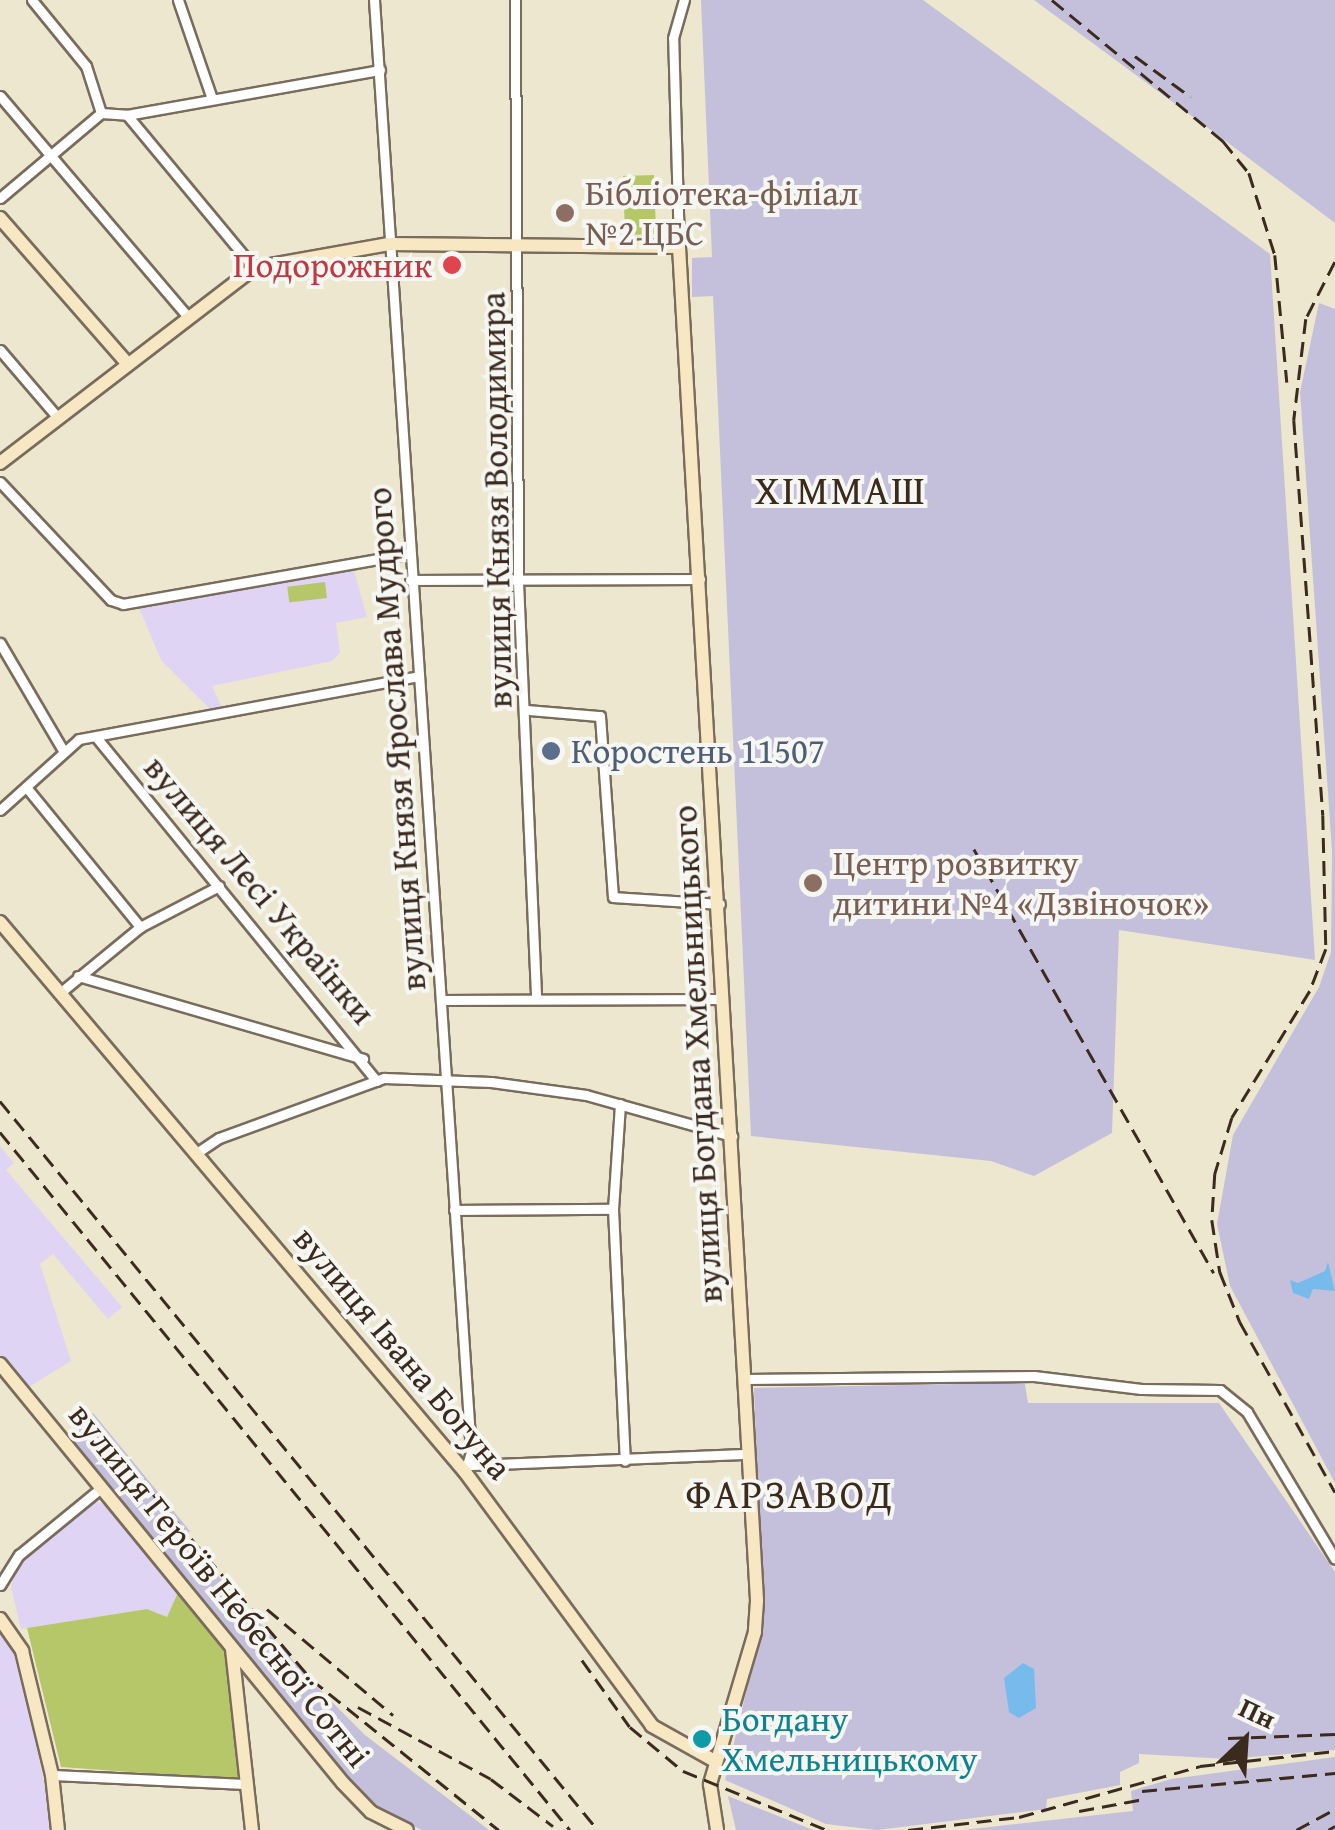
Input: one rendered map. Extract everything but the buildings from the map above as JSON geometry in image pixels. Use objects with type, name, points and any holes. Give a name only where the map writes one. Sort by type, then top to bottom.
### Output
[{"type":"street","points":[[32,0],[86,66],[101,114]]},
{"type":"street","points":[[178,0],[210,96]]},
{"type":"street","name":"вулиця Князя Ярослава Мудрого","points":[[374,0],[408,554],[442,1000],[468,1468]]},
{"type":"street","name":"вулиця Князя Володимира","points":[[515,0],[520,249],[518,582],[528,710],[536,999]]},
{"type":"street","name":"вулиця Богдана Хмельницького","points":[[684,0],[673,38],[679,247],[720,904],[755,1632],[714,1760]]},
{"type":"street","points":[[0,198],[101,114],[127,114],[210,96],[380,70]]},
{"type":"street","points":[[0,96],[188,317]]},
{"type":"street","points":[[127,114],[254,268]]},
{"type":"street","points":[[0,218],[128,364]]},
{"type":"street","points":[[0,462],[254,268],[389,244],[520,249],[679,247]]},
{"type":"street","points":[[0,350],[58,418]]},
{"type":"street","points":[[0,482],[111,600],[123,604],[408,554]]},
{"type":"street","points":[[410,580],[700,578]]},
{"type":"street","points":[[0,643],[64,752]]},
{"type":"street","points":[[0,810],[79,739],[418,676]]},
{"type":"street","points":[[528,710],[600,716],[614,898],[720,904]]},
{"type":"street","name":"вулиця Лесі Українки","points":[[96,737],[366,1060],[377,1081]]},
{"type":"street","points":[[26,787],[140,927]]},
{"type":"street","points":[[61,992],[140,927],[219,886]]},
{"type":"street","name":"вулиця Івана Богуна","points":[[0,922],[468,1468],[652,1726],[714,1760]]},
{"type":"street","points":[[78,976],[366,1060]]},
{"type":"street","points":[[442,1000],[723,999]]},
{"type":"street","points":[[198,1152],[219,1138],[377,1081],[491,1082],[620,1104],[732,1136]]},
{"type":"street","points":[[620,1104],[612,1209],[624,1461]]},
{"type":"street","points":[[454,1210],[612,1209]]},
{"type":"street","name":"вулиця Героїв Небесної Сотні","points":[[0,1364],[362,1805],[406,1830]]},
{"type":"street","points":[[745,1379],[1034,1376],[1142,1389],[1220,1390],[1247,1412],[1335,1559]]},
{"type":"street","points":[[468,1468],[745,1454]]},
{"type":"street","points":[[0,1586],[19,1556],[102,1488]]},
{"type":"street","points":[[0,1619],[22,1652],[52,1775],[58,1830]]},
{"type":"street","points":[[230,1644],[252,1830]]},
{"type":"street","points":[[714,1760],[709,1793],[716,1830]]},
{"type":"street","points":[[52,1775],[246,1784]]},
{"type":"shaded area","points":[[701,0],[923,0],[1270,254],[1315,960],[1119,930],[1112,1133],[1034,1176],[991,1161],[751,1136],[713,296],[692,297],[692,258],[712,257]]},
{"type":"shaded area","points":[[1034,0],[1335,0],[1335,223],[1227,142]]},
{"type":"shaded area","points":[[1319,303],[1335,309],[1335,1483],[1230,1286],[1217,1224],[1233,1135],[1319,987],[1331,952],[1332,851],[1300,392]]},
{"type":"shaded area","points":[[352,564],[367,617],[336,623],[340,653],[332,661],[212,686],[221,706],[211,710],[161,660],[137,603]]},
{"type":"shaded area","points":[[0,1146],[14,1163],[6,1170],[122,1307],[108,1319],[53,1254],[40,1264],[71,1361],[27,1388],[0,1355]]},
{"type":"shaded area","points":[[1025,1384],[1028,1403],[1219,1403],[1335,1572],[1335,1750],[1228,1759],[1139,1754],[1139,1763],[1120,1772],[1120,1785],[1047,1799],[1046,1809],[877,1830],[826,1824],[725,1780],[763,1622],[754,1388]]},
{"type":"shaded area","points":[[93,1413],[190,1531],[184,1537],[311,1681],[365,1735],[489,1830],[422,1830],[373,1807],[66,1435]]},
{"type":"shaded area","points":[[95,1501],[111,1507],[179,1590],[167,1617],[147,1609],[21,1629],[11,1587],[18,1565]]},
{"type":"shaded area","points":[[0,1632],[17,1654],[54,1830],[0,1830]]},
{"type":"shaded area","points":[[1335,1757],[1335,1830],[963,1830],[1133,1811],[1131,1791],[1171,1779]]},
{"type":"shaded area","points":[[728,1796],[813,1830],[736,1830]]},
{"type":"green space","points":[[654,175],[656,234],[625,235],[623,176]]},
{"type":"green space","points":[[325,582],[327,598],[289,603],[287,587]]},
{"type":"green space","points":[[179,1590],[229,1655],[240,1780],[61,1767],[27,1628],[147,1609],[167,1617]]},
{"type":"water","points":[[1328,1262],[1335,1291],[1313,1289],[1309,1299],[1293,1293],[1290,1280],[1298,1283],[1325,1271]]},
{"type":"water","points":[[1023,1663],[1034,1669],[1036,1708],[1019,1718],[1009,1712],[1004,1678]]},
{"type":"railway","points":[[1052,0],[1223,141],[1249,173],[1275,255],[1287,382]]},
{"type":"railway","points":[[1135,56],[1191,97]]},
{"type":"railway","points":[[1335,262],[1306,319],[1294,420],[1323,815],[1326,949],[1310,991],[1232,1118],[1215,1174],[1212,1220],[1220,1272],[1240,1322],[1335,1492]]},
{"type":"railway","points":[[974,849],[1214,1273]]},
{"type":"railway","points":[[0,1101],[598,1830]]},
{"type":"railway","points":[[0,1132],[570,1830]]},
{"type":"railway","points":[[102,1434],[311,1679],[499,1830]]},
{"type":"railway","points":[[267,1609],[393,1715]]},
{"type":"railway","points":[[582,1660],[630,1727],[683,1771],[827,1830]]},
{"type":"railway","points":[[358,1707],[491,1779],[553,1826]]},
{"type":"railway","points":[[1228,1738],[1335,1734]]},
{"type":"railway","points":[[908,1830],[1019,1817],[1200,1766],[1335,1751]]},
{"type":"railway","points":[[1142,1791],[1335,1773]]},
{"type":"railway","points":[[1079,1811],[1144,1799]]},
{"type":"railway","points":[[1296,1830],[1335,1809]]},
{"type":"railway","points":[[1328,1830],[1335,1826]]},
{"type":"place","name":"Бібліотека-філіал №2 ЦБС","points":[[565,213]]},
{"type":"place","name":"Подорожник","points":[[452,265]]},
{"type":"place","name":"Коростень 11507","points":[[551,751]]},
{"type":"place","name":"Центр розвитку дитини №4 «Дзвіночок»","points":[[813,883]]},
{"type":"place","name":"Богдану Хмельницькому","points":[[702,1739]]},
{"type":"district","name":"ХІММАШ","points":[[841,490]]},
{"type":"district","name":"ФАРЗАВОД","points":[[790,1494]]}]
